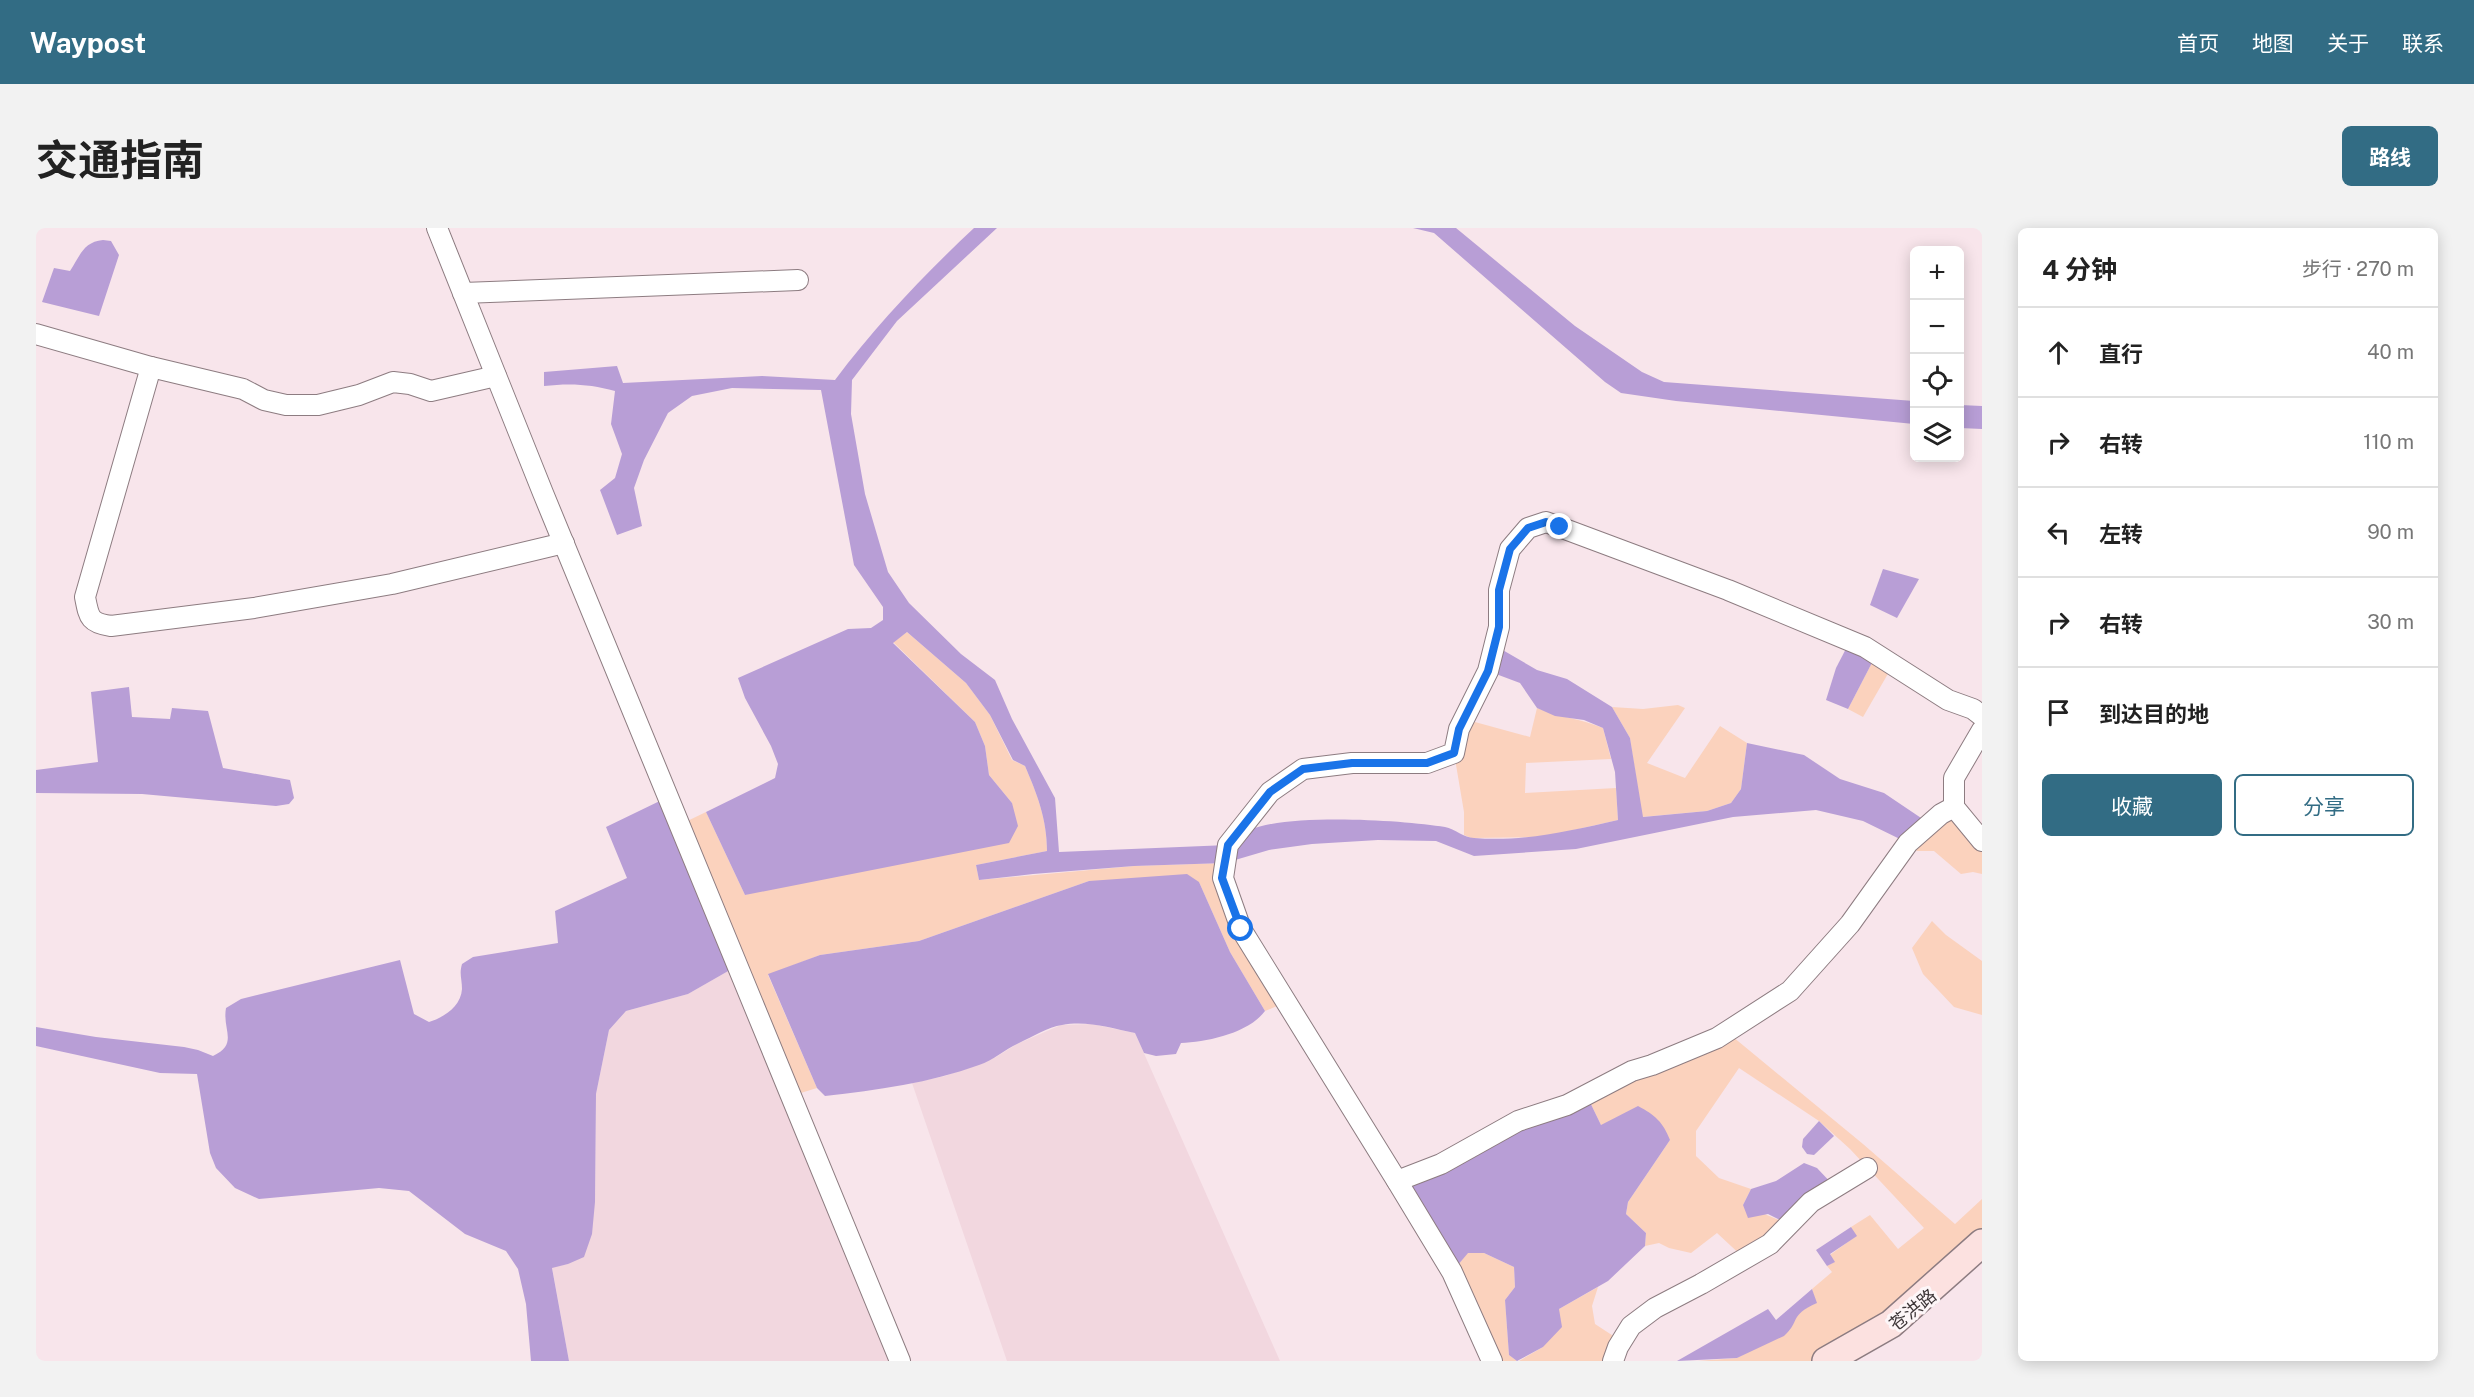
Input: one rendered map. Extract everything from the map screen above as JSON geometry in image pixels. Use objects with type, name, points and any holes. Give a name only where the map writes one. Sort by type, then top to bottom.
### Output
[{"type":"main road","points":[[1826,1361],[1891,1324],[1982,1243]]},
{"type":"main road","name":"苍洪路","points":[[1851,1358],[1894,1327],[1982,1250]]},
{"type":"street","points":[[437,228],[900,1361]]},
{"type":"street","points":[[463,293],[798,280]]},
{"type":"street","points":[[36,334],[151,367],[243,390],[264,400],[286,405],[318,405],[359,395],[393,382],[410,384],[431,391],[496,376]]},
{"type":"street","points":[[151,367],[85,597],[88,615],[97,624],[111,626],[254,608],[392,584],[564,543]]},
{"type":"street","points":[[1492,1361],[1452,1272],[1241,929],[1222,878],[1228,845],[1270,792],[1303,769],[1352,763],[1427,763],[1454,753],[1459,729],[1490,662],[1499,627],[1499,590],[1510,549],[1528,528],[1546,522],[1728,590],[1865,647],[1948,700],[1973,709],[1982,716]]},
{"type":"street","points":[[1982,730],[1954,778],[1954,807],[1982,841]]},
{"type":"street","points":[[1397,1180],[1441,1164],[1518,1121],[1567,1105],[1632,1071],[1717,1038],[1790,991],[1850,924],[1908,843],[1941,814],[1954,807]]},
{"type":"street","points":[[1613,1361],[1618,1347],[1631,1326],[1655,1308],[1770,1244],[1811,1202],[1867,1168]]},
{"type":"shaded area","points":[[974,228],[997,228],[897,321],[852,380],[851,414],[865,494],[888,572],[909,603],[961,654],[995,680],[1012,719],[1055,798],[1059,852],[1228,845],[1250,830],[1291,821],[1375,820],[1426,824],[1449,828],[1470,838],[1493,839],[1547,835],[1618,820],[1615,772],[1603,728],[1584,720],[1555,716],[1537,708],[1520,683],[1488,671],[1494,645],[1537,670],[1567,679],[1612,707],[1630,738],[1643,817],[1707,811],[1731,803],[1741,789],[1747,743],[1804,755],[1840,779],[1884,793],[1930,824],[1908,843],[1863,821],[1816,810],[1733,817],[1576,849],[1474,856],[1436,841],[1378,840],[1312,844],[1269,850],[1225,863],[1134,866],[979,880],[976,865],[1047,851],[1040,807],[1025,766],[1013,760],[990,715],[966,683],[907,632],[893,643],[975,722],[985,746],[989,775],[1012,803],[1018,826],[1009,843],[745,895],[706,812],[775,778],[778,764],[745,698],[738,678],[848,629],[871,628],[883,620],[883,607],[854,565],[821,390],[732,388],[692,396],[668,413],[644,460],[634,488],[642,526],[617,535],[600,490],[615,478],[622,454],[611,424],[615,391],[580,385],[544,386],[544,372],[617,366],[623,383],[762,376],[835,380],[902,301]]},
{"type":"shaded area","points":[[1413,228],[1456,228],[1575,326],[1642,372],[1664,382],[1910,401],[1910,424],[1676,401],[1621,393],[1605,382],[1434,233]]},
{"type":"shaded area","points":[[103,240],[111,241],[119,255],[99,316],[42,302],[54,268],[70,271],[86,247]]},
{"type":"shaded area","points":[[1964,405],[1982,406],[1982,429],[1964,428]]},
{"type":"shaded area","points":[[1883,569],[1919,579],[1897,618],[1870,605]]},
{"type":"shaded area","points":[[907,632],[966,683],[990,715],[1012,760],[1025,766],[1041,807],[1047,851],[976,865],[979,880],[1134,866],[1225,863],[1223,878],[1287,1002],[1265,1011],[1230,952],[1199,882],[1089,881],[919,941],[820,955],[768,975],[817,1088],[791,1096],[679,825],[706,812],[745,895],[1012,803],[989,775],[985,746],[975,722],[893,642]]},
{"type":"shaded area","points":[[1850,641],[1876,655],[1848,709],[1826,700],[1836,668]]},
{"type":"shaded area","points":[[1876,655],[1893,665],[1863,717],[1848,709]]},
{"type":"shaded area","points":[[129,687],[132,717],[170,719],[172,708],[208,711],[223,768],[290,780],[294,798],[289,804],[276,806],[142,794],[36,793],[36,770],[98,762],[91,692]]},
{"type":"shaded area","points":[[1678,705],[1685,708],[1647,763],[1685,778],[1720,726],[1747,743],[1741,789],[1731,803],[1707,811],[1642,817],[1630,738],[1612,707],[1643,709]]},
{"type":"shaded area","points":[[1537,708],[1603,728],[1611,759],[1526,763],[1525,793],[1616,788],[1618,820],[1543,837],[1471,838],[1464,835],[1464,812],[1454,753],[1464,719],[1530,737]]},
{"type":"shaded area","points":[[668,797],[737,966],[688,994],[626,1011],[609,1030],[596,1094],[595,1202],[592,1234],[584,1257],[552,1268],[569,1361],[531,1361],[526,1304],[518,1269],[506,1251],[465,1234],[409,1191],[379,1188],[259,1199],[235,1188],[216,1168],[210,1153],[197,1074],[160,1073],[36,1046],[36,1027],[96,1037],[184,1047],[213,1056],[225,1047],[227,1041],[226,1008],[241,999],[400,960],[414,1014],[429,1022],[435,1020],[446,1014],[459,1001],[462,989],[462,964],[473,957],[558,943],[555,911],[627,878],[606,827]]},
{"type":"shaded area","points":[[1954,807],[1982,841],[1982,874],[1973,872],[1961,874],[1934,851],[1917,851],[1908,843]]},
{"type":"shaded area","points":[[1187,874],[1199,882],[1230,952],[1265,1011],[1258,1019],[1238,1031],[1203,1041],[1181,1043],[1176,1054],[1156,1056],[1144,1053],[1135,1033],[1098,1025],[1071,1024],[1046,1030],[984,1063],[942,1077],[825,1096],[817,1088],[768,974],[820,955],[919,941],[1089,881]]},
{"type":"shaded area","points":[[1932,921],[1946,935],[1982,961],[1982,1015],[1954,1007],[1923,974],[1912,948]]},
{"type":"shaded area","points":[[737,966],[900,1361],[569,1361],[552,1267],[568,1264],[595,1201],[596,1094],[609,1030],[626,1011],[688,994]]},
{"type":"shaded area","points":[[1092,1024],[1135,1033],[1280,1361],[1007,1361],[912,1083],[945,1076],[996,1057],[1017,1044],[1061,1025]]},
{"type":"shaded area","points":[[1727,1032],[1863,1144],[1955,1224],[1982,1199],[1982,1250],[1838,1361],[1698,1361],[1737,1358],[1790,1330],[1799,1313],[1816,1303],[1812,1289],[1832,1272],[1827,1266],[1834,1262],[1830,1255],[1856,1236],[1851,1227],[1870,1215],[1898,1249],[1924,1228],[1850,1149],[1819,1121],[1739,1068],[1696,1131],[1696,1156],[1719,1178],[1751,1189],[1743,1205],[1788,1224],[1745,1259],[1717,1233],[1691,1253],[1659,1243],[1645,1246],[1646,1233],[1626,1214],[1628,1202],[1670,1140],[1601,1125],[1586,1094]]},
{"type":"shaded area","points":[[1586,1094],[1601,1125],[1638,1106],[1658,1120],[1670,1140],[1628,1202],[1626,1214],[1646,1233],[1645,1246],[1608,1281],[1559,1309],[1562,1327],[1543,1347],[1517,1361],[1509,1355],[1505,1300],[1515,1287],[1514,1267],[1484,1253],[1468,1253],[1452,1272],[1397,1181]]},
{"type":"shaded area","points":[[1819,1121],[1834,1136],[1814,1155],[1807,1154],[1802,1147],[1803,1139]]},
{"type":"shaded area","points":[[1804,1163],[1817,1168],[1835,1187],[1788,1224],[1768,1214],[1748,1218],[1743,1205],[1751,1189],[1776,1181]]},
{"type":"shaded area","points":[[1851,1227],[1857,1236],[1830,1254],[1835,1262],[1827,1266],[1816,1250]]},
{"type":"shaded area","points":[[1467,1253],[1484,1253],[1514,1267],[1515,1287],[1505,1300],[1509,1355],[1517,1361],[1492,1361],[1452,1273]]},
{"type":"shaded area","points":[[1598,1287],[1592,1306],[1595,1324],[1621,1341],[1613,1361],[1519,1361],[1543,1347],[1559,1309]]},
{"type":"shaded area","points":[[1812,1289],[1817,1303],[1798,1315],[1784,1336],[1737,1358],[1677,1361],[1768,1309],[1776,1320]]},
{"type":"route","points":[[1241,929],[1222,878],[1228,845],[1270,792],[1303,769],[1352,763],[1427,763],[1454,753],[1459,729],[1488,671],[1499,627],[1499,590],[1510,549],[1528,528],[1546,522],[1560,527]]}]
